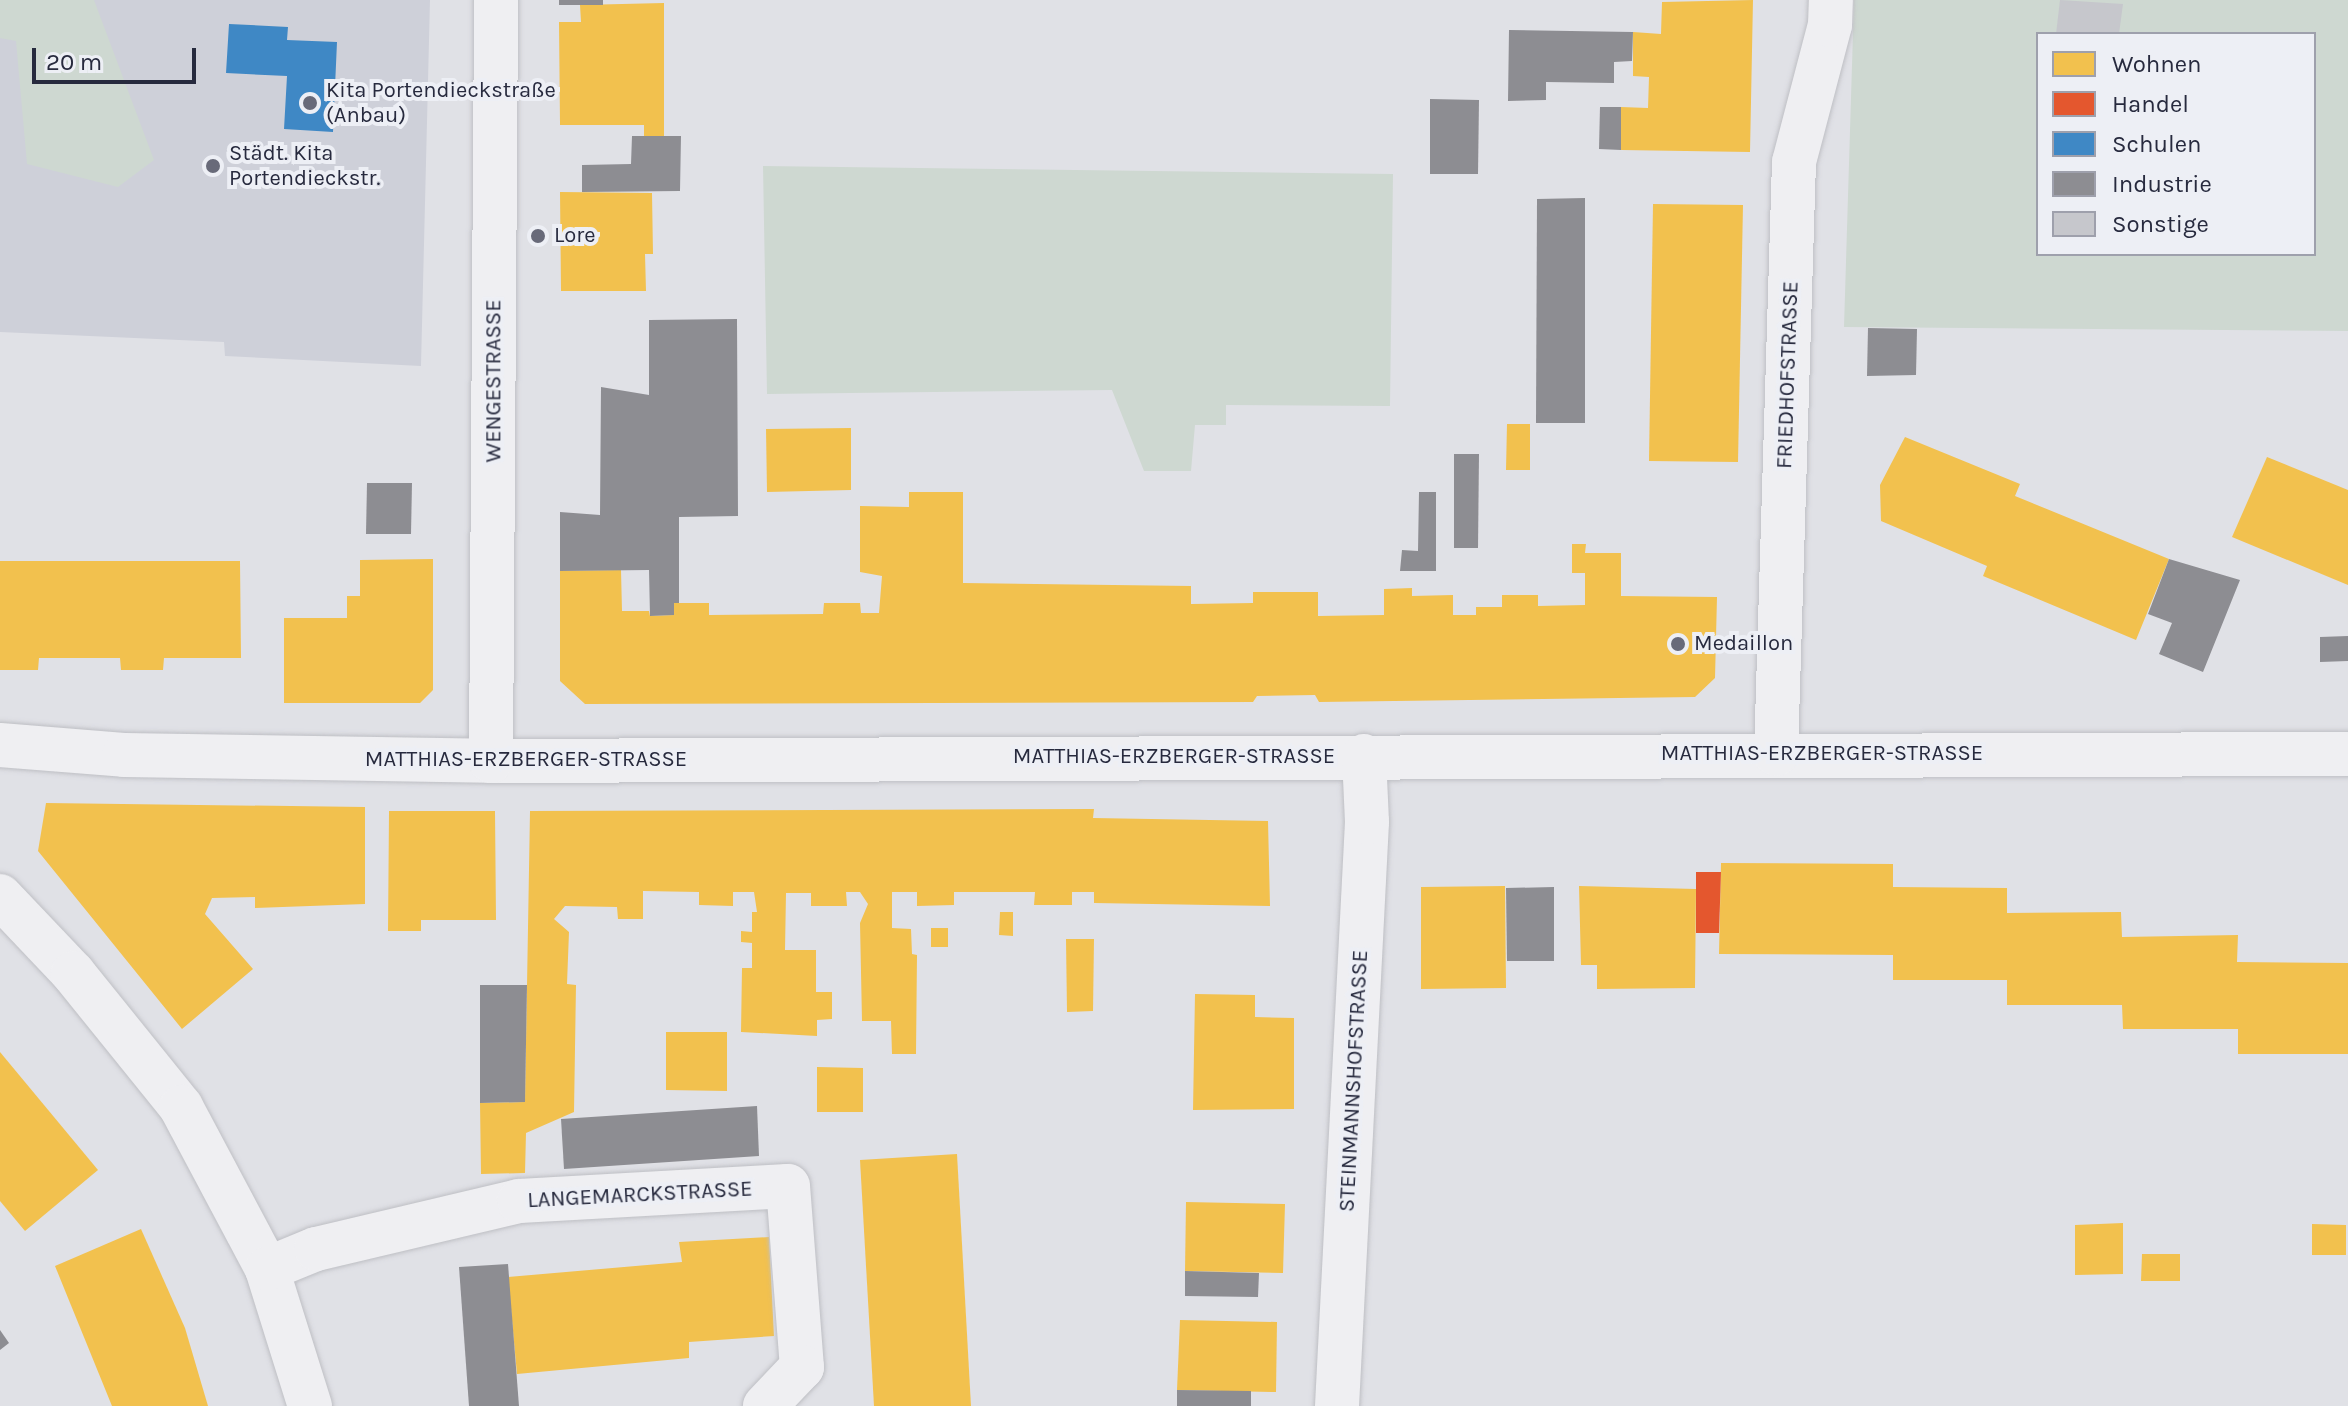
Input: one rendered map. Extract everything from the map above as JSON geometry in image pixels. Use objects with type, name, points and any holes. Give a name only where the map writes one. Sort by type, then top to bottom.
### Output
[{"type":"street","name":"WENGESTRASSE","points":[[491,761],[496,0]]},
{"type":"street","name":"FRIEDHOFSTRASSE","points":[[1776,754],[1794,162],[1830,25],[1831,0]]},
{"type":"street","name":"MATTHIAS-ERZBERGER-STRASSE","points":[[0,745],[124,755],[491,761],[2348,754]]},
{"type":"street","name":"STEINMANNSHOFSTRASSE","points":[[1337,1406],[1367,822],[1364,756]]},
{"type":"street","points":[[0,896],[73,973],[181,1107],[267,1269],[310,1406]]},
{"type":"street","name":"LANGEMARCKSTRASSE","points":[[267,1269],[316,1249],[519,1201],[788,1186],[802,1367],[765,1406]]},
{"type":"shaded area","name":"Städt. Kita Portendieckstr.","points":[[0,0],[430,0],[421,366],[225,356],[224,342],[0,332]]},
{"type":"shaded area","points":[[0,0],[94,0],[154,160],[118,187],[27,164],[16,41],[0,38]]},
{"type":"shaded area","points":[[1854,0],[2348,0],[2348,331],[1844,327]]},
{"type":"shaded area","points":[[763,166],[1393,174],[1390,406],[1226,405],[1226,425],[1195,425],[1191,471],[1144,471],[1112,390],[767,394]]},
{"type":"building: Wohnen","points":[[1753,0],[1750,152],[1621,150],[1621,107],[1648,108],[1649,77],[1633,76],[1633,32],[1661,34],[1662,2]]},
{"type":"building: Wohnen","points":[[664,3],[664,136],[644,136],[644,125],[560,125],[559,22],[581,22],[580,5]]},
{"type":"building: Wohnen","points":[[560,192],[652,193],[653,254],[645,254],[646,291],[561,291]]},
{"type":"building: Wohnen","points":[[1653,204],[1743,205],[1738,462],[1649,461]]},
{"type":"building: Wohnen","points":[[1507,424],[1530,424],[1530,470],[1506,470]]},
{"type":"building: Wohnen","points":[[851,428],[851,490],[767,492],[766,429]]},
{"type":"building: Wohnen","points":[[1905,437],[2020,484],[2015,496],[2169,559],[2136,640],[1983,576],[1987,566],[1881,521],[1880,485]]},
{"type":"building: Wohnen","points":[[2267,457],[2348,490],[2348,585],[2232,537]]},
{"type":"building: Wohnen","points":[[909,492],[963,492],[963,583],[1191,586],[1191,604],[1253,603],[1253,592],[1318,592],[1318,616],[1384,615],[1384,589],[1412,588],[1412,596],[1453,595],[1453,615],[1476,615],[1476,607],[1502,607],[1502,595],[1538,595],[1538,606],[1585,605],[1585,573],[1572,573],[1572,544],[1586,544],[1585,553],[1621,553],[1621,596],[1717,597],[1715,678],[1695,697],[1319,702],[1315,695],[1257,696],[1253,702],[585,704],[560,681],[560,571],[621,570],[622,611],[649,611],[650,616],[674,615],[674,603],[709,603],[709,615],[823,614],[824,603],[860,603],[861,613],[879,613],[882,576],[860,572],[860,506],[909,507]]},
{"type":"building: Wohnen","points":[[433,559],[433,690],[420,703],[284,703],[284,618],[347,618],[347,596],[360,596],[360,560]]},
{"type":"building: Wohnen","points":[[0,561],[240,561],[241,658],[164,658],[163,670],[121,670],[120,658],[39,658],[38,670],[0,670]]},
{"type":"building: Wohnen","points":[[46,803],[365,807],[365,904],[255,908],[255,897],[212,898],[205,914],[253,969],[182,1029],[38,851]]},
{"type":"building: Wohnen","points":[[1094,809],[1093,818],[1268,821],[1270,906],[1094,903],[1094,892],[1072,892],[1072,905],[1034,905],[1035,892],[954,892],[954,905],[917,906],[917,892],[892,892],[892,928],[911,929],[912,954],[917,955],[916,1054],[892,1054],[891,1021],[862,1021],[860,923],[868,904],[860,892],[846,892],[847,906],[811,906],[811,893],[786,893],[785,950],[816,950],[816,992],[832,992],[832,1019],[817,1020],[817,1036],[741,1032],[742,968],[752,968],[752,943],[741,942],[741,931],[752,932],[752,912],[757,912],[754,892],[733,892],[733,906],[699,905],[699,892],[643,891],[643,919],[618,919],[617,907],[565,906],[554,919],[569,932],[567,984],[576,985],[574,1112],[526,1133],[525,1173],[481,1174],[480,1103],[525,1102],[530,811]]},
{"type":"building: Wohnen","points":[[389,811],[495,811],[496,920],[421,920],[421,931],[388,931]]},
{"type":"building: Wohnen","points":[[1721,863],[1893,864],[1893,887],[2007,888],[2007,913],[2121,912],[2122,937],[2238,935],[2237,962],[2348,963],[2348,1054],[2238,1054],[2238,1029],[2123,1029],[2122,1005],[2007,1005],[2007,980],[1893,980],[1893,955],[1719,954]]},
{"type":"building: Wohnen","points":[[1505,886],[1506,988],[1421,989],[1421,887]]},
{"type":"building: Wohnen","points":[[1579,886],[1696,889],[1695,988],[1597,989],[1597,965],[1581,965]]},
{"type":"building: Wohnen","points":[[1000,912],[1013,912],[1013,936],[999,935]]},
{"type":"building: Wohnen","points":[[931,928],[948,928],[948,947],[931,947]]},
{"type":"building: Wohnen","points":[[1066,939],[1094,939],[1093,1011],[1067,1012]]},
{"type":"building: Wohnen","points":[[1195,994],[1255,995],[1255,1017],[1294,1018],[1294,1109],[1193,1110]]},
{"type":"building: Wohnen","points":[[666,1032],[727,1032],[727,1091],[666,1090]]},
{"type":"building: Wohnen","points":[[0,1052],[98,1170],[25,1231],[0,1201]]},
{"type":"building: Wohnen","points":[[817,1067],[863,1068],[863,1112],[817,1112]]},
{"type":"building: Wohnen","points":[[957,1154],[971,1406],[874,1406],[860,1160]]},
{"type":"building: Wohnen","points":[[1186,1202],[1285,1204],[1283,1273],[1185,1271]]},
{"type":"building: Wohnen","points":[[2123,1223],[2123,1274],[2075,1275],[2075,1225]]},
{"type":"building: Wohnen","points":[[2312,1224],[2346,1225],[2346,1255],[2312,1255]]},
{"type":"building: Wohnen","points":[[141,1229],[185,1328],[208,1406],[112,1406],[55,1266]]},
{"type":"building: Wohnen","points":[[769,1237],[774,1336],[689,1342],[689,1358],[517,1374],[508,1277],[682,1262],[679,1242]]},
{"type":"building: Wohnen","points":[[2142,1254],[2180,1254],[2180,1281],[2141,1281]]},
{"type":"building: Wohnen","points":[[1180,1320],[1277,1322],[1276,1392],[1177,1390]]},
{"type":"building: Handel","points":[[1696,872],[1721,872],[1719,933],[1696,933]]},
{"type":"building: Schulen","name":"Kita Portendieckstraße (Anbau)","points":[[229,24],[288,27],[287,40],[337,42],[333,132],[284,129],[287,76],[226,73]]},
{"type":"building: Industrie","points":[[559,0],[603,0],[603,5],[559,5]]},
{"type":"building: Industrie","points":[[1509,30],[1633,32],[1632,61],[1614,62],[1614,83],[1546,82],[1546,100],[1508,101]]},
{"type":"building: Industrie","points":[[1430,99],[1479,100],[1478,174],[1430,174]]},
{"type":"building: Industrie","points":[[1600,107],[1621,107],[1621,150],[1599,149]]},
{"type":"building: Industrie","points":[[632,136],[681,136],[680,191],[582,192],[582,165],[631,164]]},
{"type":"building: Industrie","points":[[1585,198],[1585,423],[1536,423],[1537,199]]},
{"type":"building: Industrie","points":[[737,319],[738,516],[679,517],[679,603],[674,603],[674,615],[650,616],[649,570],[560,571],[560,512],[600,515],[601,387],[649,395],[649,320]]},
{"type":"building: Industrie","points":[[1868,328],[1917,329],[1916,375],[1867,376]]},
{"type":"building: Industrie","points":[[1454,454],[1479,454],[1478,548],[1454,548]]},
{"type":"building: Industrie","points":[[367,483],[412,483],[411,534],[366,534]]},
{"type":"building: Industrie","points":[[1419,492],[1436,492],[1436,571],[1400,571],[1402,550],[1418,551]]},
{"type":"building: Industrie","points":[[2169,559],[2240,580],[2203,672],[2159,654],[2172,623],[2148,614]]},
{"type":"building: Industrie","points":[[2348,636],[2348,661],[2320,662],[2320,637]]},
{"type":"building: Industrie","points":[[1554,887],[1554,961],[1507,961],[1506,888]]},
{"type":"building: Industrie","points":[[480,985],[527,985],[525,1102],[480,1103]]},
{"type":"building: Industrie","points":[[757,1106],[759,1156],[564,1169],[561,1119]]},
{"type":"building: Industrie","points":[[508,1264],[519,1406],[469,1406],[459,1267]]},
{"type":"building: Industrie","points":[[1185,1271],[1259,1273],[1258,1297],[1185,1296]]},
{"type":"building: Industrie","points":[[0,1330],[9,1343],[0,1350]]},
{"type":"building: Industrie","points":[[1177,1390],[1251,1391],[1251,1406],[1177,1406]]},
{"type":"building: Sonstige","points":[[2060,0],[2123,4],[2119,32],[2056,32]]},
{"type":"place","name":"Kita Portendieckstraße (Anbau)","points":[[310,103]]},
{"type":"place","name":"Städt. Kita Portendieckstr.","points":[[213,166]]},
{"type":"place","name":"Lore","points":[[538,236]]},
{"type":"place","name":"Medaillon","points":[[1678,644]]}]
